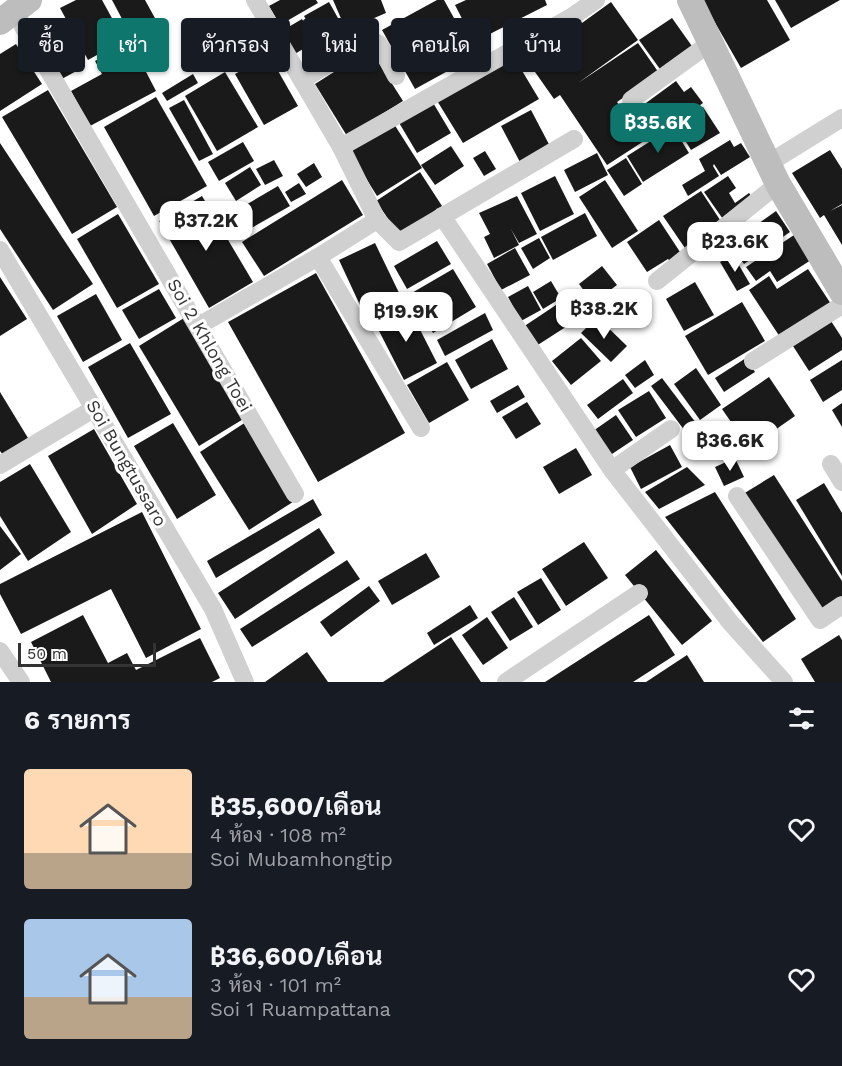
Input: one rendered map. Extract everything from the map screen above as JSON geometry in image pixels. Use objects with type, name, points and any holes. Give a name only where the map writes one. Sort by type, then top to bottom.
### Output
[{"type":"street","points":[[255,0],[341,147],[377,220],[399,242],[574,139]]},
{"type":"street","points":[[341,147],[569,8],[596,0]]},
{"type":"street","points":[[690,0],[774,174],[842,292]]},
{"type":"street","name":"Soi 2 Khlong Toei","points":[[15,11],[200,325],[295,494]]},
{"type":"street","points":[[302,80],[369,39],[379,44],[396,76]]},
{"type":"street","points":[[631,100],[710,43]]},
{"type":"street","points":[[657,281],[774,174],[842,118]]},
{"type":"street","points":[[442,216],[612,470],[730,622],[784,682]]},
{"type":"street","points":[[200,325],[377,220]]},
{"type":"street","name":"Soi Bungtussaro","points":[[0,250],[213,609],[245,682]]},
{"type":"street","points":[[318,257],[421,428]]},
{"type":"street","points":[[753,361],[842,305]]},
{"type":"street","points":[[0,465],[95,408]]},
{"type":"street","points":[[612,470],[671,429]]},
{"type":"street","points":[[831,464],[842,482]]},
{"type":"street","points":[[737,496],[820,620],[842,605]]},
{"type":"street","points":[[508,682],[639,593]]},
{"type":"street","points":[[0,651],[21,682]]},
{"type":"building","points":[[76,0],[102,0],[112,18],[97,18],[97,55],[88,60],[85,54],[85,18],[65,18],[60,8]]},
{"type":"building","points":[[112,0],[145,0],[155,18],[122,18]]},
{"type":"building","points":[[280,0],[316,0],[318,3],[290,19],[276,18],[269,6]]},
{"type":"building","points":[[333,0],[381,0],[386,13],[374,18],[341,18]]},
{"type":"building","points":[[437,0],[444,0],[454,18],[404,18]]},
{"type":"building","points":[[466,0],[545,0],[547,5],[521,18],[503,18],[503,27],[491,33],[491,18],[462,18],[455,5]]},
{"type":"building","points":[[702,0],[767,0],[790,40],[741,68]]},
{"type":"building","points":[[775,0],[840,0],[791,28]]},
{"type":"building","points":[[329,2],[338,18],[305,18],[304,16]]},
{"type":"building","points":[[611,2],[638,40],[578,83],[638,43],[659,73],[617,102],[644,141],[607,165],[560,95],[554,99],[535,72],[582,72],[582,23]]},
{"type":"building","points":[[672,18],[694,49],[662,72],[639,40]]},
{"type":"building","points":[[302,19],[302,50],[293,55],[290,50],[290,26]]},
{"type":"building","points":[[391,25],[391,46],[382,30]]},
{"type":"building","points":[[16,44],[18,72],[34,72],[42,84],[0,111],[0,54]]},
{"type":"building","points":[[503,59],[503,72],[523,72],[539,99],[463,143],[436,99],[482,72],[491,72],[491,66]]},
{"type":"building","points":[[379,63],[403,101],[347,136],[315,84],[334,72],[379,72]]},
{"type":"building","points":[[53,72],[75,72],[58,81]]},
{"type":"building","points":[[101,72],[146,72],[156,91],[90,126],[71,91],[102,74]]},
{"type":"building","points":[[225,72],[258,127],[217,151],[185,96]]},
{"type":"building","points":[[239,72],[279,72],[298,106],[264,125],[235,74]]},
{"type":"building","points":[[405,72],[446,72],[415,89]]},
{"type":"building","points":[[193,74],[198,83],[167,101],[162,93]]},
{"type":"building","points":[[676,81],[684,92],[691,87],[703,103],[665,130],[646,103]]},
{"type":"building","points":[[48,90],[117,207],[72,234],[2,117]]},
{"type":"building","points":[[156,97],[207,186],[154,216],[104,127]]},
{"type":"building","points":[[184,100],[213,154],[199,161],[169,108]]},
{"type":"building","points":[[432,101],[451,133],[417,153],[398,121]]},
{"type":"building","points":[[703,107],[720,133],[691,150],[675,124]]},
{"type":"building","points":[[531,110],[552,150],[522,166],[501,126]]},
{"type":"building","points":[[394,124],[422,168],[377,196],[349,151]]},
{"type":"building","points":[[673,127],[689,153],[643,182],[627,156]]},
{"type":"building","points":[[730,140],[734,147],[741,143],[750,157],[721,175],[714,164],[719,176],[688,196],[682,185],[705,171],[699,159]]},
{"type":"building","points":[[243,142],[254,161],[219,181],[208,162]]},
{"type":"building","points":[[0,143],[93,284],[53,310],[0,229]]},
{"type":"building","points":[[451,146],[464,166],[435,185],[421,165]]},
{"type":"building","points":[[830,150],[842,169],[842,204],[830,211],[842,205],[842,245],[824,215],[820,218],[792,173]]},
{"type":"building","points":[[485,151],[496,169],[484,176],[473,158]]},
{"type":"building","points":[[597,153],[608,175],[575,192],[564,170]]},
{"type":"building","points":[[626,158],[642,184],[624,196],[607,170]]},
{"type":"building","points":[[274,160],[283,176],[265,185],[256,169]]},
{"type":"building","points":[[314,163],[322,177],[306,187],[297,174]]},
{"type":"building","points":[[250,167],[261,185],[236,201],[225,183]]},
{"type":"building","points":[[420,172],[442,206],[399,235],[376,201]]},
{"type":"building","points":[[555,176],[574,214],[540,231],[521,193]]},
{"type":"building","points":[[728,176],[736,188],[729,193],[735,203],[749,193],[755,201],[725,222],[704,192]]},
{"type":"building","points":[[342,180],[363,215],[264,276],[242,242]]},
{"type":"building","points":[[605,180],[638,231],[612,248],[579,197]]},
{"type":"building","points":[[299,183],[306,194],[291,202],[285,192]]},
{"type":"building","points":[[278,186],[290,206],[248,230],[237,210]]},
{"type":"building","points":[[701,191],[724,226],[687,251],[663,216]]},
{"type":"building","points":[[202,196],[253,282],[209,308],[159,221]]},
{"type":"building","points":[[517,196],[537,234],[519,243],[511,229],[519,245],[494,258],[484,237],[490,234],[479,213]]},
{"type":"building","points":[[776,211],[790,232],[744,264],[730,244]]},
{"type":"building","points":[[585,213],[597,236],[553,260],[541,237]]},
{"type":"building","points":[[118,214],[159,284],[117,308],[77,239]]},
{"type":"building","points":[[659,220],[682,255],[671,262],[668,259],[647,272],[627,242]]},
{"type":"building","points":[[794,235],[811,260],[777,282],[770,271],[756,281],[746,267]]},
{"type":"building","points":[[539,238],[550,258],[533,269],[521,248]]},
{"type":"building","points":[[437,241],[451,264],[407,289],[394,266]]},
{"type":"building","points":[[375,243],[402,299],[365,316],[339,260]]},
{"type":"building","points":[[515,248],[530,275],[501,290],[487,264]]},
{"type":"building","points":[[733,255],[750,284],[737,291],[720,262]]},
{"type":"building","points":[[602,266],[617,285],[593,303],[579,284]]},
{"type":"building","points":[[453,269],[476,307],[433,333],[410,294]]},
{"type":"building","points":[[808,269],[831,304],[780,337],[749,290],[769,276],[777,289]]},
{"type":"building","points":[[316,273],[405,433],[318,482],[228,322]]},
{"type":"building","points":[[0,277],[27,319],[0,336]]},
{"type":"building","points":[[551,281],[561,298],[543,309],[533,292]]},
{"type":"building","points":[[695,282],[714,315],[684,331],[666,299]]},
{"type":"building","points":[[528,286],[541,310],[521,321],[508,297]]},
{"type":"building","points":[[159,289],[176,318],[139,339],[122,310]]},
{"type":"building","points":[[96,294],[122,340],[83,362],[57,316]]},
{"type":"building","points":[[742,302],[765,341],[708,375],[685,336]]},
{"type":"building","points":[[559,303],[572,323],[533,348],[520,329]]},
{"type":"building","points":[[408,306],[437,363],[404,380],[375,323]]},
{"type":"building","points":[[485,313],[493,330],[445,356],[437,340]]},
{"type":"building","points":[[597,317],[627,346],[611,362],[581,333]]},
{"type":"building","points":[[184,318],[245,418],[199,446],[139,346]]},
{"type":"building","points":[[831,321],[842,338],[842,350],[809,371],[793,346]]},
{"type":"building","points":[[581,338],[601,361],[571,385],[552,361]]},
{"type":"building","points":[[492,339],[508,369],[471,389],[455,360]]},
{"type":"building","points":[[130,343],[171,414],[128,438],[88,367]]},
{"type":"building","points":[[746,358],[755,372],[724,392],[715,378]]},
{"type":"building","points":[[645,360],[654,375],[635,388],[625,375]]},
{"type":"building","points":[[842,360],[842,390],[823,402],[810,380]]},
{"type":"building","points":[[447,362],[469,400],[429,423],[407,385]]},
{"type":"building","points":[[696,368],[721,405],[700,420],[674,384]]},
{"type":"building","points":[[769,377],[795,416],[749,448],[722,409]]},
{"type":"building","points":[[662,378],[696,423],[685,431],[651,386]]},
{"type":"building","points":[[623,379],[633,393],[598,419],[587,405]]},
{"type":"building","points":[[518,385],[525,397],[497,413],[490,401]]},
{"type":"building","points":[[649,391],[666,418],[636,437],[618,410]]},
{"type":"building","points":[[0,392],[28,438],[3,455],[0,451]]},
{"type":"building","points":[[527,402],[541,424],[516,439],[502,417]]},
{"type":"building","points":[[842,403],[842,427],[832,410]]},
{"type":"building","points":[[616,415],[633,440],[609,456],[593,431]]},
{"type":"building","points":[[246,422],[296,500],[249,530],[200,452]]},
{"type":"building","points":[[709,422],[722,449],[703,459],[690,432]]},
{"type":"building","points":[[173,423],[216,495],[177,519],[134,446]]},
{"type":"building","points":[[94,429],[137,504],[92,534],[48,456]]},
{"type":"building","points":[[670,445],[682,467],[641,489],[630,467]]},
{"type":"building","points":[[576,448],[592,475],[559,494],[543,467]]},
{"type":"building","points":[[735,458],[744,477],[724,486],[715,467]]},
{"type":"building","points":[[30,464],[71,532],[28,561],[0,516],[0,482]]},
{"type":"building","points":[[687,467],[705,485],[659,509],[645,492]]},
{"type":"building","points":[[774,475],[842,581],[842,600],[820,614],[743,494]]},
{"type":"building","points":[[824,483],[842,513],[842,576],[796,500]]},
{"type":"building","points":[[715,492],[796,619],[763,642],[665,517]]},
{"type":"building","points":[[313,499],[322,515],[216,578],[207,561]]},
{"type":"building","points":[[142,512],[201,629],[146,658],[111,589],[21,634],[0,594],[0,584]]},
{"type":"building","points":[[0,526],[21,554],[0,570]]},
{"type":"building","points":[[319,528],[335,553],[235,619],[218,593]]},
{"type":"building","points":[[584,542],[608,578],[566,606],[542,569]]},
{"type":"building","points":[[656,550],[712,621],[682,645],[625,575]]},
{"type":"building","points":[[426,553],[440,577],[392,605],[378,581]]},
{"type":"building","points":[[347,560],[360,579],[252,647],[240,629]]},
{"type":"building","points":[[541,578],[561,610],[538,625],[517,592]]},
{"type":"building","points":[[369,586],[380,601],[331,637],[320,622]]},
{"type":"building","points":[[514,597],[533,627],[510,641],[491,612]]},
{"type":"building","points":[[470,605],[478,618],[434,645],[427,633]]},
{"type":"building","points":[[83,615],[108,663],[127,653],[136,670],[200,638],[220,678],[212,682],[51,682],[31,642]]},
{"type":"building","points":[[649,615],[675,655],[633,682],[545,682]]},
{"type":"building","points":[[487,617],[508,648],[483,665],[462,635]]},
{"type":"building","points":[[839,635],[842,640],[842,682],[815,682],[801,659]]},
{"type":"building","points":[[451,637],[481,682],[383,682]]},
{"type":"building","points":[[307,652],[328,682],[265,682]]},
{"type":"building","points":[[687,655],[704,682],[646,682]]}]
